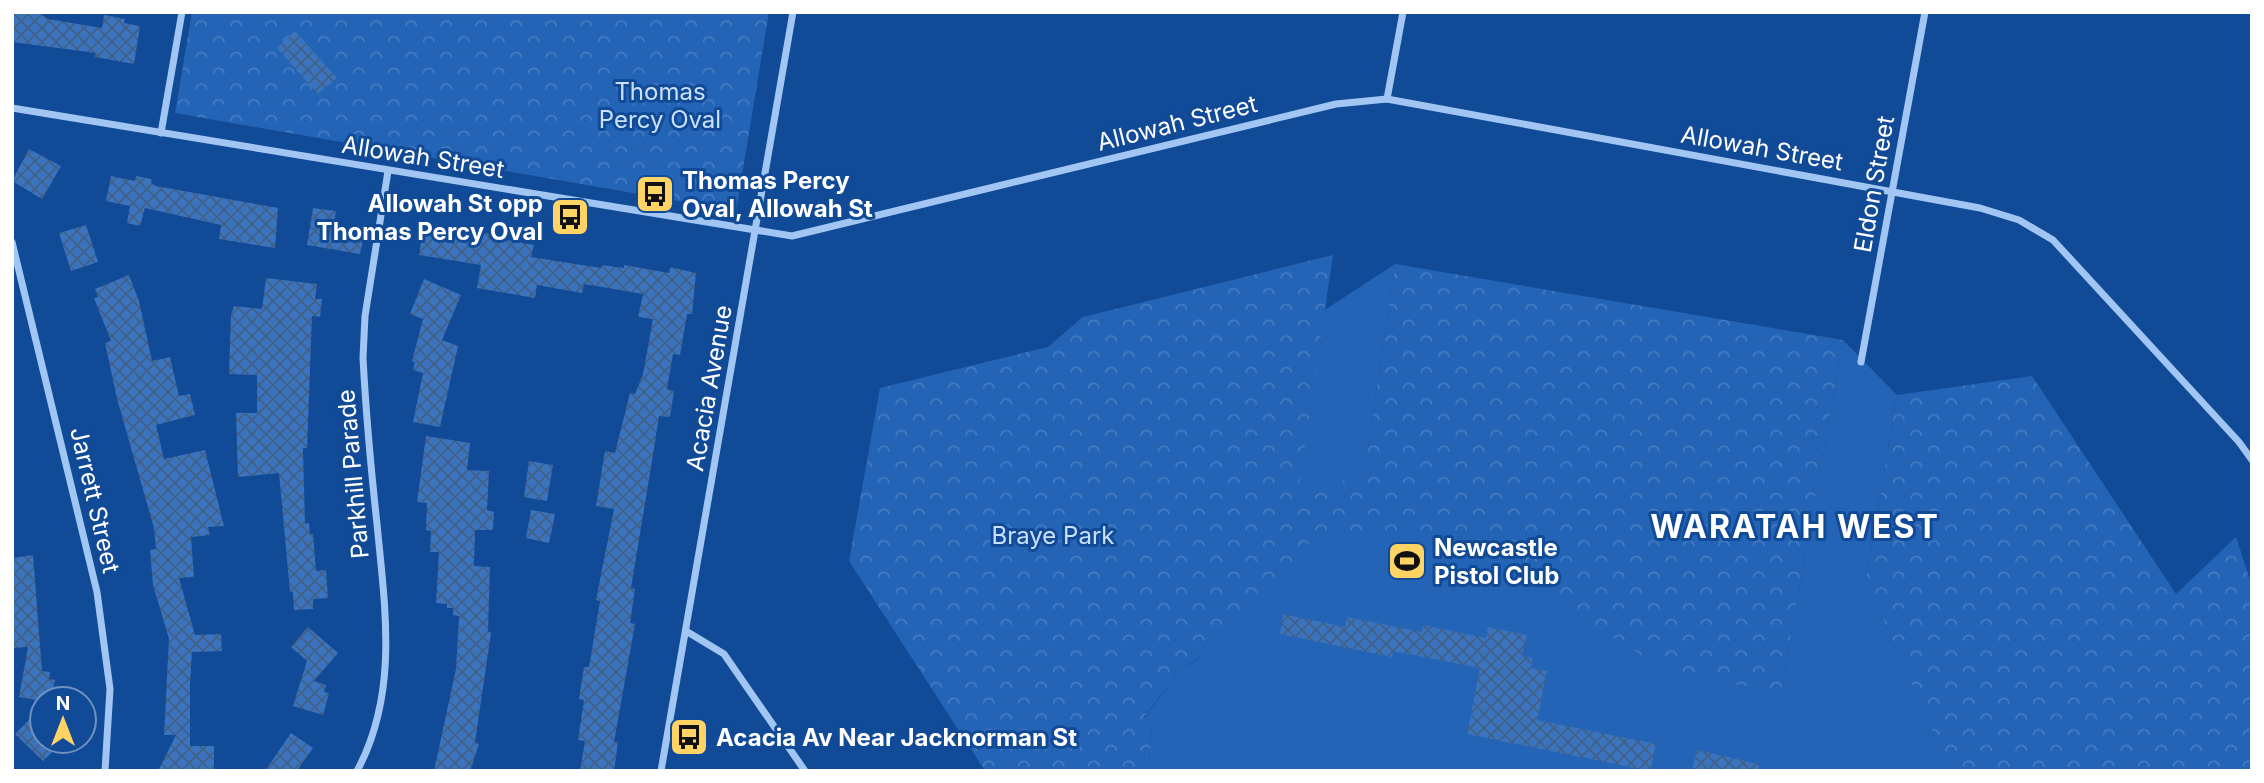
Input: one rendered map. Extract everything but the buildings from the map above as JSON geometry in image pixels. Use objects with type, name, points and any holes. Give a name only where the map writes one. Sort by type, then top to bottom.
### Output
[{"type":"street","points":[[161,133],[182,12]]},
{"type":"street","name":"Acacia Avenue","points":[[661,771],[793,12]]},
{"type":"street","points":[[1387,99],[1404,12]]},
{"type":"street","name":"Eldon Street","points":[[1861,362],[1925,12]]},
{"type":"street","name":"Allowah Street","points":[[12,108],[792,236],[1336,104],[1387,99],[1892,192],[1993,212],[2018,220],[2053,240],[2239,442],[2252,460]]},
{"type":"street","name":"Parkhill Parade","points":[[357,771],[369,750],[383,697],[388,636],[363,358],[365,316],[388,171]]},
{"type":"street","name":"Jarrett Street","points":[[12,242],[97,592],[110,689],[104,771]]},
{"type":"street","points":[[686,631],[724,654],[805,771]]},
{"type":"green space","name":"Thomas Percy Oval","points":[[192,12],[769,12],[736,211],[175,113]]},
{"type":"green space","name":"Braye Park","points":[[1333,255],[1298,492],[1364,476],[1395,264],[1843,340],[1781,691],[1675,676],[1558,604],[1497,541],[1470,543],[1414,529],[1397,538],[1312,539],[1274,595],[1228,618],[1197,660],[1181,669],[1144,717],[1152,731],[1149,759],[1157,771],[985,771],[849,561],[880,388],[1048,347],[1083,317]]},
{"type":"green space","name":"Newcastle Pistol Club","points":[[1395,264],[1364,476],[1397,538],[1414,529],[1470,543],[1497,541],[1558,604],[1781,691],[1843,340],[1897,395],[1866,580],[1945,760],[1958,771],[1157,771],[1149,759],[1152,731],[1144,718],[1181,669],[1198,660],[1216,381]]},
{"type":"green space","points":[[2032,376],[2176,594],[2236,537],[2252,586],[2252,771],[1958,771],[1945,760],[1866,580],[1897,395]]},
{"type":"place","name":"Thomas Percy Oval, Allowah St","points":[[655,194]]},
{"type":"place","name":"Allowah St opp Thomas Percy Oval","points":[[570,217]]},
{"type":"place","name":"Newcastle Pistol Club","points":[[1407,561]]},
{"type":"place","name":"Acacia Av Near Jacknorman St","points":[[689,737]]},
{"type":"district","name":"WARATAH WEST","points":[[1795,526]]}]
